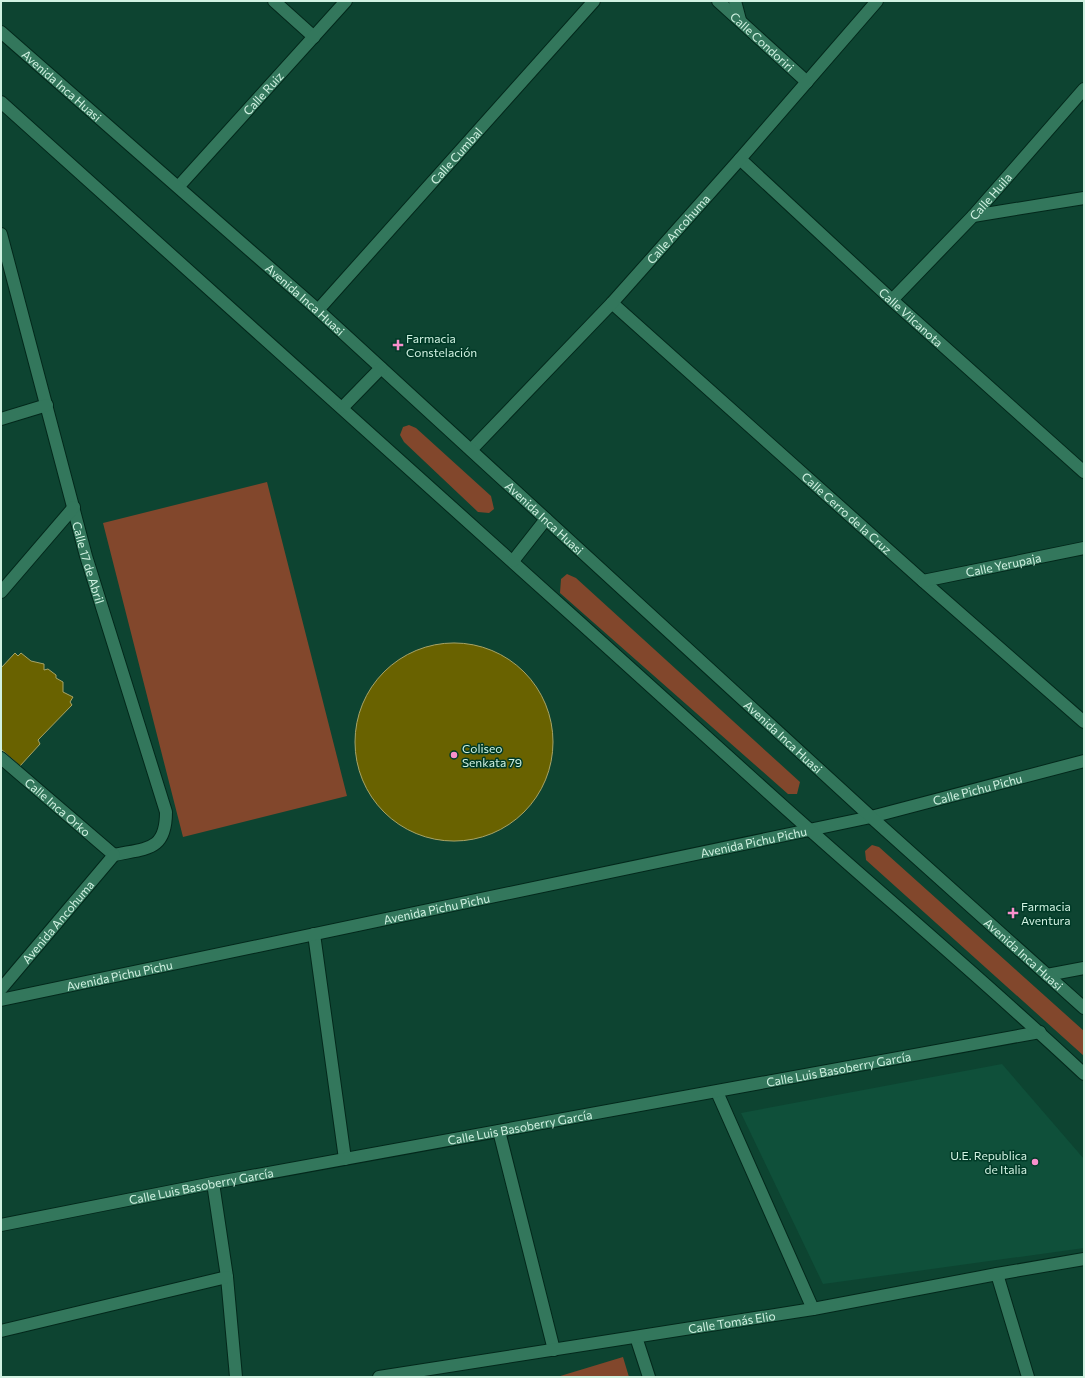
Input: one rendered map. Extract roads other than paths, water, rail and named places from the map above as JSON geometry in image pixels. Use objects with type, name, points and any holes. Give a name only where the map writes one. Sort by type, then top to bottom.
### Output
[{"type":"street","points":[[274,1],[314,37]]},
{"type":"street","name":"Calle Ruiz","points":[[179,186],[346,1]]},
{"type":"street","name":"Calle Cumbal","points":[[318,310],[594,1]]},
{"type":"street","name":"Calle Condoriri","points":[[718,1],[808,82]]},
{"type":"street","points":[[735,1],[740,20]]},
{"type":"street","name":"Calle Ancohuma","points":[[471,450],[612,303],[808,82],[877,1]]},
{"type":"street","name":"Avenida Inca Huasi","points":[[1,32],[179,186],[318,310],[871,817],[1084,1008]]},
{"type":"street","name":"Calle Huila","points":[[892,300],[974,216],[1084,89]]},
{"type":"street","points":[[1,102],[513,561],[809,830],[1040,1032],[1084,1074]]},
{"type":"street","name":"Calle Vilcanota","points":[[740,159],[892,300],[1084,472]]},
{"type":"street","points":[[974,216],[1084,198]]},
{"type":"street","name":"Calle 17 de Abril","points":[[1,234],[86,556],[166,812],[166,828],[160,839],[149,848],[114,855]]},
{"type":"street","name":"Calle Cerro de la Cruz","points":[[612,303],[923,581],[1084,722]]},
{"type":"street","points":[[343,408],[381,368]]},
{"type":"street","points":[[1,419],[47,405]]},
{"type":"street","points":[[1,592],[74,507]]},
{"type":"street","points":[[513,561],[546,519]]},
{"type":"street","name":"Calle Yerupaja","points":[[923,581],[1084,548]]},
{"type":"street","name":"Calle Inca Orko","points":[[1,758],[114,855]]},
{"type":"street","name":"Calle Pichu Pichu","points":[[871,817],[1084,761]]},
{"type":"street","name":"Avenida Pichu Pichu","points":[[1,1000],[871,817]]},
{"type":"street","name":"Avenida Ancohuma","points":[[1,989],[114,855]]},
{"type":"street","points":[[314,934],[345,1160]]},
{"type":"street","points":[[1047,975],[1084,968]]},
{"type":"street","name":"Calle Luis Basoberry García","points":[[1,1225],[213,1183],[1040,1032]]},
{"type":"street","points":[[718,1092],[813,1309]]},
{"type":"street","points":[[499,1131],[554,1350]]},
{"type":"street","points":[[213,1183],[226,1277],[236,1377]]},
{"type":"street","name":"Calle Tomás Elio","points":[[378,1377],[813,1309],[1084,1259]]},
{"type":"street","points":[[997,1274],[1028,1377]]},
{"type":"street","points":[[1,1331],[226,1277]]},
{"type":"street","points":[[636,1337],[649,1377]]},
{"type":"place","name":"Farmacia Constelación","points":[[398,345]]},
{"type":"place","name":"Coliseo Senkata 79","points":[[454,755]]},
{"type":"place","name":"Farmacia Aventura","points":[[1013,913]]},
{"type":"place","name":"U.E. Republica de Italia","points":[[1035,1162]]}]
